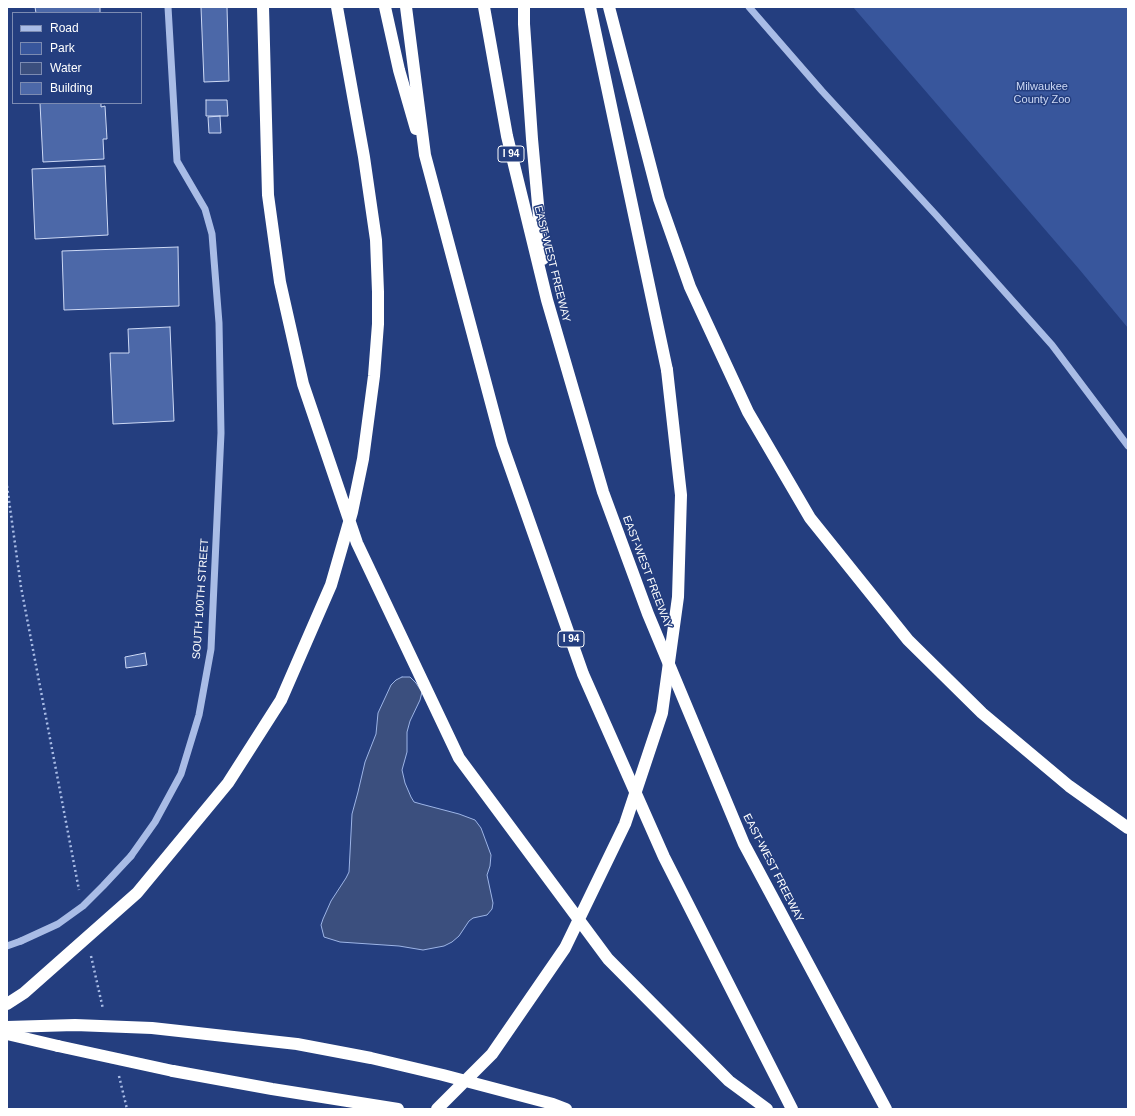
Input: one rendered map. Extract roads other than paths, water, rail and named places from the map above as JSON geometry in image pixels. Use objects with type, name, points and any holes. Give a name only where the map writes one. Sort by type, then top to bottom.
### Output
[{"type":"highway","points":[[263,7],[268,195],[280,282],[303,384],[357,543],[459,758],[608,959],[729,1081],[767,1109]]},
{"type":"highway","points":[[7,1004],[24,993],[137,893],[228,782],[281,700],[331,585],[352,512],[363,459],[374,376],[378,324],[376,240],[364,157],[337,7]]},
{"type":"highway","points":[[385,7],[399,70],[425,155]]},
{"type":"highway","name":"I 94","points":[[406,7],[425,155],[502,444],[583,674],[664,857],[792,1109]]},
{"type":"highway","name":"EAST-WEST FREEWAY","points":[[484,7],[507,136],[547,300],[603,492],[648,614],[744,844],[886,1109]]},
{"type":"highway","points":[[524,7],[532,139],[547,300]]},
{"type":"highway","points":[[437,1109],[492,1054],[565,948],[624,824],[662,713],[678,597],[681,495],[667,370],[590,7]]},
{"type":"highway","points":[[609,7],[659,199],[690,287],[748,412],[810,518],[908,640],[982,713],[1069,786],[1128,828]]},
{"type":"highway","points":[[7,1027],[75,1025],[152,1028],[297,1044],[357,1055],[443,1074],[553,1104],[566,1109]]},
{"type":"highway","points":[[7,1034],[173,1071],[272,1089],[398,1109]]},
{"type":"highway","points":[[872,1085],[890,1109]]},
{"type":"street","name":"SOUTH 100TH STREET","points":[[7,946],[58,924],[83,906],[131,856],[155,822],[181,774],[199,715],[211,649],[221,433],[219,323],[212,234],[205,209],[177,161],[168,7]]},
{"type":"street","points":[[749,7],[822,91],[937,216],[1052,345],[1128,446]]},
{"type":"water","points":[[402,677],[410,677],[422,692],[407,732],[407,752],[402,770],[405,783],[411,797],[414,802],[459,814],[475,820],[481,828],[491,855],[487,875],[493,903],[492,909],[487,915],[473,918],[469,921],[459,936],[452,942],[444,946],[423,950],[399,946],[340,942],[324,937],[321,925],[331,901],[349,872],[352,814],[365,762],[376,734],[378,713],[391,685]]},
{"type":"park label","name":"Milwaukee County Zoo","points":[[1042,93]]}]
